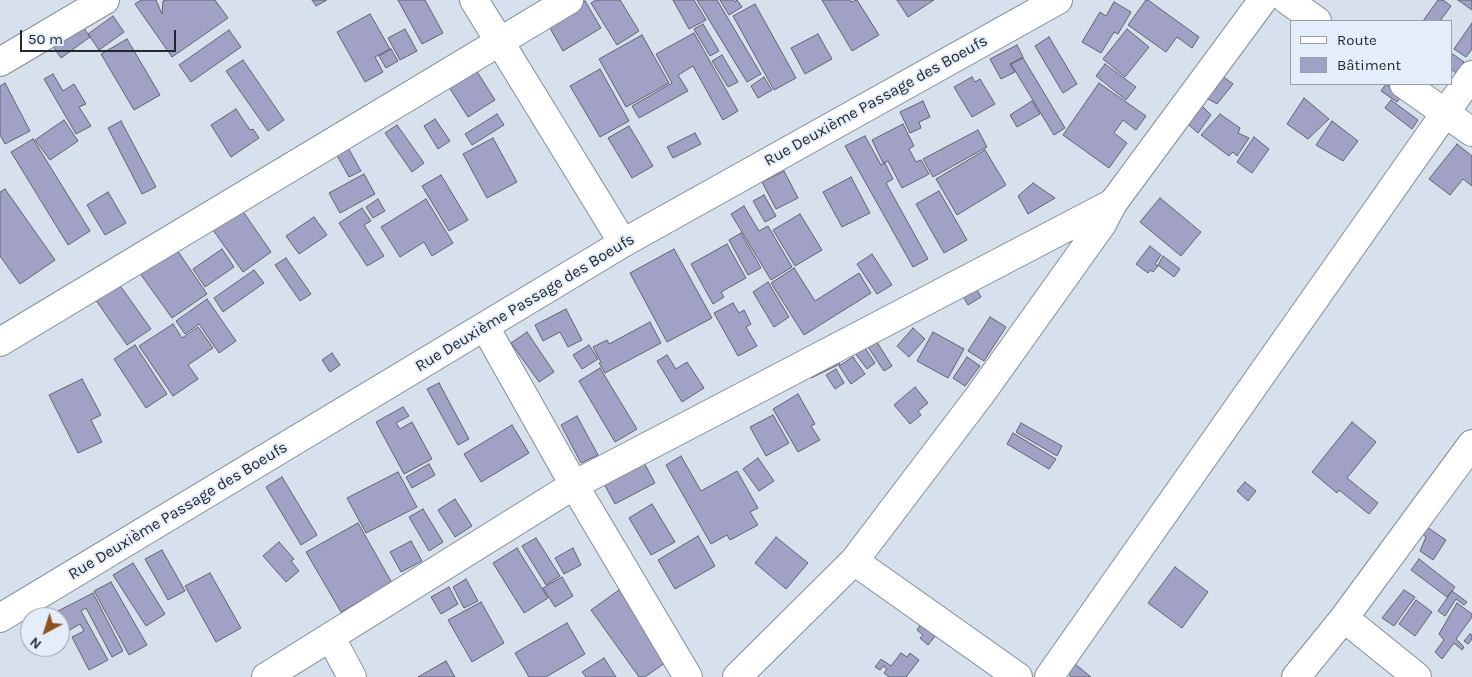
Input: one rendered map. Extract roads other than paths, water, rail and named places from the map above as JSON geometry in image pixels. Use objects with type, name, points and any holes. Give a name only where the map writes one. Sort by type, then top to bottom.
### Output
[{"type":"street","points":[[0,62],[105,0]]},
{"type":"street","points":[[474,0],[623,243]]},
{"type":"street","points":[[0,342],[568,0]]},
{"type":"street","name":"Rue Deuxième Passage des Boeufs","points":[[0,618],[623,243],[1058,0]]},
{"type":"street","points":[[738,677],[854,561],[980,395],[1102,224],[1113,203],[1263,0]]},
{"type":"street","points":[[1287,0],[1316,20]]},
{"type":"street","points":[[1049,677],[1472,76]]},
{"type":"street","points":[[1405,85],[1472,132]]},
{"type":"street","points":[[266,677],[574,485],[1113,203]]},
{"type":"street","points":[[485,327],[574,485],[688,677]]},
{"type":"street","points":[[1296,677],[1344,618],[1472,444]]},
{"type":"street","points":[[854,561],[1018,677]]},
{"type":"street","points":[[1344,618],[1417,677]]},
{"type":"street","points":[[331,638],[352,677]]}]
